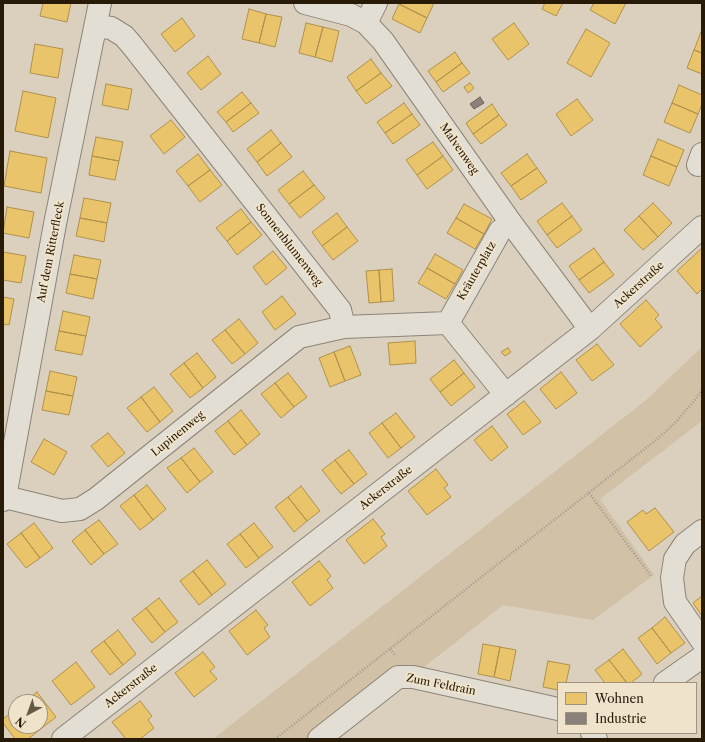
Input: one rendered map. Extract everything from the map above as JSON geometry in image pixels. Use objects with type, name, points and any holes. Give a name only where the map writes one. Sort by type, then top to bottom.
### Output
[{"type":"street","name":"Auf dem Ritterfleck","points":[[4,499],[56,224],[100,3]]},
{"type":"street","name":"Malvenweg","points":[[304,3],[351,15],[366,22],[384,41],[511,223],[590,329]]},
{"type":"street","points":[[366,22],[376,3]]},
{"type":"street","name":"Sonnenblumenweg","points":[[96,26],[111,28],[124,36],[131,44],[340,310],[344,327]]},
{"type":"street","name":"Kräuterplatz","points":[[448,323],[500,231],[511,223]]},
{"type":"street","name":"Ackerstraße","points":[[63,739],[590,329],[702,227]]},
{"type":"street","points":[[344,327],[448,323],[506,395]]},
{"type":"street","name":"Lupinenweg","points":[[4,499],[62,511],[80,509],[96,499],[299,337],[344,327]]},
{"type":"street","points":[[702,531],[685,544],[674,559],[672,578],[675,602],[702,641]]},
{"type":"street","points":[[666,682],[702,657]]},
{"type":"street","name":"Zum Feldrain","points":[[319,739],[398,677],[413,677],[557,709]]},
{"type":"path","points":[[275,739],[656,440],[675,423],[702,390]]},
{"type":"path","points":[[589,493],[646,569]]},
{"type":"shaded area","points":[[702,347],[702,421],[600,499],[654,575],[593,620],[503,605],[419,671],[395,670],[307,739],[213,739],[645,401]]},
{"type":"building: Wohnen","points":[[43,3],[71,3],[67,22],[40,16]]},
{"type":"building: Wohnen","points":[[434,3],[427,18],[399,4]]},
{"type":"building: Wohnen","points":[[545,3],[563,3],[556,16],[542,9]]},
{"type":"building: Wohnen","points":[[594,3],[626,3],[615,24],[590,10]]},
{"type":"building: Wohnen","points":[[399,4],[427,18],[420,33],[392,19]]},
{"type":"building: Wohnen","points":[[249,9],[266,14],[259,43],[242,39]]},
{"type":"building: Wohnen","points":[[266,14],[282,17],[275,47],[259,43]]},
{"type":"building: Wohnen","points":[[182,18],[195,36],[175,52],[161,34]]},
{"type":"building: Wohnen","points":[[306,23],[323,27],[315,57],[299,53]]},
{"type":"building: Wohnen","points":[[514,23],[529,44],[508,60],[492,39]]},
{"type":"building: Wohnen","points":[[323,27],[339,31],[332,62],[315,57]]},
{"type":"building: Wohnen","points":[[586,29],[610,43],[591,77],[567,63]]},
{"type":"building: Wohnen","points":[[701,32],[702,33],[702,53],[694,50]]},
{"type":"building: Wohnen","points":[[35,44],[63,49],[58,78],[30,73]]},
{"type":"building: Wohnen","points":[[694,50],[702,53],[702,74],[687,68]]},
{"type":"building: Wohnen","points":[[455,52],[462,63],[436,82],[428,71]]},
{"type":"building: Wohnen","points":[[208,56],[221,74],[201,90],[187,73]]},
{"type":"building: Wohnen","points":[[371,59],[381,73],[356,91],[347,77]]},
{"type":"building: Wohnen","points":[[462,63],[470,73],[443,92],[436,82]]},
{"type":"building: Wohnen","points":[[381,73],[392,86],[366,104],[356,91]]},
{"type":"building: Wohnen","points":[[470,83],[474,88],[468,93],[464,87]]},
{"type":"building: Wohnen","points":[[106,84],[132,89],[128,110],[102,105]]},
{"type":"building: Wohnen","points":[[679,85],[702,95],[702,104],[698,114],[672,103]]},
{"type":"building: Wohnen","points":[[23,91],[56,98],[48,138],[15,131]]},
{"type":"building: Wohnen","points":[[242,92],[251,103],[226,122],[217,112]]},
{"type":"building: Wohnen","points":[[577,99],[593,120],[571,136],[556,114]]},
{"type":"building: Wohnen","points":[[251,103],[259,113],[233,132],[226,122]]},
{"type":"building: Wohnen","points":[[404,103],[412,114],[385,133],[377,122]]},
{"type":"building: Wohnen","points":[[672,103],[698,114],[690,133],[664,122]]},
{"type":"building: Wohnen","points":[[492,104],[499,115],[473,134],[466,123]]},
{"type":"building: Wohnen","points":[[412,114],[420,125],[393,144],[385,133]]},
{"type":"building: Wohnen","points":[[499,115],[507,125],[481,144],[473,134]]},
{"type":"building: Wohnen","points":[[171,120],[185,137],[164,154],[150,136]]},
{"type":"building: Wohnen","points":[[271,130],[281,143],[257,162],[247,149]]},
{"type":"building: Wohnen","points":[[96,137],[123,142],[119,161],[92,156]]},
{"type":"building: Wohnen","points":[[658,139],[684,150],[677,167],[651,156]]},
{"type":"building: Wohnen","points":[[433,142],[443,156],[417,175],[406,160]]},
{"type":"building: Wohnen","points":[[281,143],[292,157],[267,176],[257,162]]},
{"type":"building: Wohnen","points":[[10,151],[47,158],[41,193],[4,186]]},
{"type":"building: Wohnen","points":[[198,154],[210,170],[188,186],[176,171]]},
{"type":"building: Wohnen","points":[[527,154],[537,168],[511,186],[501,173]]},
{"type":"building: Wohnen","points":[[92,156],[119,161],[115,180],[89,175]]},
{"type":"building: Wohnen","points":[[443,156],[453,170],[427,189],[417,175]]},
{"type":"building: Wohnen","points":[[651,156],[677,167],[669,186],[643,175]]},
{"type":"building: Wohnen","points":[[537,168],[547,182],[521,200],[511,186]]},
{"type":"building: Wohnen","points":[[210,170],[222,185],[200,202],[188,186]]},
{"type":"building: Wohnen","points":[[303,171],[314,185],[289,204],[278,190]]},
{"type":"building: Wohnen","points":[[314,185],[325,198],[300,218],[289,204]]},
{"type":"building: Wohnen","points":[[84,198],[111,203],[107,223],[80,218]]},
{"type":"building: Wohnen","points":[[562,203],[572,216],[547,235],[537,221]]},
{"type":"building: Wohnen","points":[[653,203],[672,223],[658,237],[639,216]]},
{"type":"building: Wohnen","points":[[464,204],[492,219],[484,234],[456,218]]},
{"type":"building: Wohnen","points":[[7,207],[34,212],[29,238],[3,233]]},
{"type":"building: Wohnen","points":[[241,209],[251,222],[227,241],[216,228]]},
{"type":"building: Wohnen","points":[[337,213],[347,227],[322,246],[312,232]]},
{"type":"building: Wohnen","points":[[572,216],[582,230],[557,248],[547,235]]},
{"type":"building: Wohnen","points":[[639,216],[658,237],[643,250],[624,230]]},
{"type":"building: Wohnen","points":[[80,218],[107,223],[104,242],[76,236]]},
{"type":"building: Wohnen","points":[[456,218],[484,234],[475,249],[447,233]]},
{"type":"building: Wohnen","points":[[251,222],[262,235],[237,255],[227,241]]},
{"type":"building: Wohnen","points":[[347,227],[358,241],[333,260],[322,246]]},
{"type":"building: Wohnen","points":[[594,248],[604,262],[579,280],[569,266]]},
{"type":"building: Wohnen","points":[[702,248],[702,289],[697,294],[677,271]]},
{"type":"building: Wohnen","points":[[273,251],[287,268],[266,285],[253,267]]},
{"type":"building: Wohnen","points":[[3,252],[26,256],[21,283],[3,280]]},
{"type":"building: Wohnen","points":[[435,254],[463,270],[455,284],[427,268]]},
{"type":"building: Wohnen","points":[[74,255],[101,260],[97,279],[70,274]]},
{"type":"building: Wohnen","points":[[604,262],[614,275],[589,293],[579,280]]},
{"type":"building: Wohnen","points":[[427,268],[455,284],[446,299],[418,283]]},
{"type":"building: Wohnen","points":[[392,269],[394,301],[381,302],[379,270]]},
{"type":"building: Wohnen","points":[[379,270],[381,302],[369,303],[366,271]]},
{"type":"building: Wohnen","points":[[70,274],[97,279],[93,299],[66,293]]},
{"type":"building: Wohnen","points":[[282,296],[296,314],[275,330],[262,312]]},
{"type":"building: Wohnen","points":[[3,297],[14,299],[9,325],[3,324]]},
{"type":"building: Wohnen","points":[[646,300],[659,315],[655,319],[662,327],[640,347],[620,324]]},
{"type":"building: Wohnen","points":[[63,311],[90,317],[86,336],[59,331]]},
{"type":"building: Wohnen","points":[[239,319],[258,343],[245,354],[225,330]]},
{"type":"building: Wohnen","points":[[225,330],[245,354],[232,364],[212,340]]},
{"type":"building: Wohnen","points":[[59,331],[86,336],[82,355],[55,350]]},
{"type":"building: Wohnen","points":[[415,341],[416,363],[390,365],[388,343]]},
{"type":"building: Wohnen","points":[[597,344],[614,365],[592,381],[576,360]]},
{"type":"building: Wohnen","points":[[350,346],[361,375],[345,381],[334,352]]},
{"type":"building: Wohnen","points":[[508,348],[511,352],[505,356],[501,352]]},
{"type":"building: Wohnen","points":[[334,352],[345,381],[330,387],[319,358]]},
{"type":"building: Wohnen","points":[[197,353],[216,377],[203,388],[184,363]]},
{"type":"building: Wohnen","points":[[454,360],[464,373],[440,392],[430,379]]},
{"type":"building: Wohnen","points":[[184,363],[203,388],[190,398],[170,374]]},
{"type":"building: Wohnen","points":[[50,371],[77,377],[73,396],[46,391]]},
{"type":"building: Wohnen","points":[[561,372],[577,393],[556,409],[540,389]]},
{"type":"building: Wohnen","points":[[288,373],[307,397],[294,407],[275,383]]},
{"type":"building: Wohnen","points":[[464,373],[475,387],[451,406],[440,392]]},
{"type":"building: Wohnen","points":[[275,383],[294,407],[281,418],[261,394]]},
{"type":"building: Wohnen","points":[[154,387],[173,411],[160,422],[141,397]]},
{"type":"building: Wohnen","points":[[46,391],[73,396],[69,415],[42,410]]},
{"type":"building: Wohnen","points":[[141,397],[160,422],[147,432],[127,408]]},
{"type":"building: Wohnen","points":[[524,401],[541,422],[523,435],[507,414]]},
{"type":"building: Wohnen","points":[[241,410],[260,434],[247,445],[228,421]]},
{"type":"building: Wohnen","points":[[396,413],[415,437],[401,448],[382,423]]},
{"type":"building: Wohnen","points":[[228,421],[247,445],[234,455],[215,431]]},
{"type":"building: Wohnen","points":[[382,423],[401,448],[388,458],[369,433]]},
{"type":"building: Wohnen","points":[[492,426],[508,447],[491,461],[474,440]]},
{"type":"building: Wohnen","points":[[108,433],[125,453],[108,467],[91,446]]},
{"type":"building: Wohnen","points":[[44,439],[67,452],[54,475],[31,462]]},
{"type":"building: Wohnen","points":[[194,448],[213,472],[200,482],[181,458]]},
{"type":"building: Wohnen","points":[[349,450],[367,474],[354,484],[335,460]]},
{"type":"building: Wohnen","points":[[181,458],[200,482],[187,493],[167,468]]},
{"type":"building: Wohnen","points":[[335,460],[354,484],[341,494],[322,470]]},
{"type":"building: Wohnen","points":[[436,469],[448,485],[444,488],[451,497],[427,515],[408,491]]},
{"type":"building: Wohnen","points":[[147,485],[166,509],[153,520],[134,495]]},
{"type":"building: Wohnen","points":[[301,486],[320,511],[307,521],[288,497]]},
{"type":"building: Wohnen","points":[[134,495],[153,520],[140,530],[120,506]]},
{"type":"building: Wohnen","points":[[288,497],[307,521],[294,532],[275,507]]},
{"type":"building: Wohnen","points":[[655,508],[674,532],[649,551],[627,522],[643,510],[646,514]]},
{"type":"building: Wohnen","points":[[373,519],[385,534],[381,537],[387,546],[364,564],[346,540]]},
{"type":"building: Wohnen","points":[[99,520],[118,544],[104,554],[85,530]]},
{"type":"building: Wohnen","points":[[34,523],[53,548],[40,558],[21,533]]},
{"type":"building: Wohnen","points":[[254,523],[273,547],[259,558],[240,534]]},
{"type":"building: Wohnen","points":[[85,530],[104,554],[91,565],[72,541]]},
{"type":"building: Wohnen","points":[[21,533],[40,558],[26,568],[7,544]]},
{"type":"building: Wohnen","points":[[240,534],[259,558],[246,568],[227,544]]},
{"type":"building: Wohnen","points":[[207,560],[226,584],[212,595],[193,571]]},
{"type":"building: Wohnen","points":[[319,561],[331,576],[327,580],[333,588],[310,606],[292,582]]},
{"type":"building: Wohnen","points":[[193,571],[212,595],[199,605],[180,581]]},
{"type":"building: Wohnen","points":[[702,596],[702,616],[693,603]]},
{"type":"building: Wohnen","points":[[159,598],[178,622],[165,632],[146,608]]},
{"type":"building: Wohnen","points":[[146,608],[165,632],[152,643],[132,619]]},
{"type":"building: Wohnen","points":[[256,610],[268,625],[264,628],[270,637],[247,655],[229,631]]},
{"type":"building: Wohnen","points":[[665,617],[685,643],[671,653],[652,628]]},
{"type":"building: Wohnen","points":[[652,628],[671,653],[657,664],[638,638]]},
{"type":"building: Wohnen","points":[[118,630],[136,654],[123,665],[104,641]]},
{"type":"building: Wohnen","points":[[104,641],[123,665],[110,675],[91,651]]},
{"type":"building: Wohnen","points":[[483,644],[500,647],[494,677],[478,674]]},
{"type":"building: Wohnen","points":[[500,647],[516,650],[510,681],[494,677]]},
{"type":"building: Wohnen","points":[[623,649],[642,674],[632,682],[626,682],[609,660]]},
{"type":"building: Wohnen","points":[[203,652],[215,667],[210,671],[217,679],[194,697],[175,673]]},
{"type":"building: Wohnen","points":[[609,660],[626,682],[604,682],[595,670]]},
{"type":"building: Wohnen","points":[[548,661],[570,665],[566,682],[557,682],[557,690],[543,687]]},
{"type":"building: Wohnen","points":[[76,662],[95,687],[71,705],[52,681]]},
{"type":"building: Wohnen","points":[[140,701],[152,716],[148,720],[154,728],[140,739],[126,739],[112,722]]},
{"type":"building: Wohnen","points":[[48,706],[56,717],[48,723]]},
{"type":"building: Wohnen","points":[[8,715],[8,730],[3,723],[3,719]]},
{"type":"building: Wohnen","points":[[11,734],[34,734],[28,739],[15,739]]},
{"type":"building: Industrie","points":[[480,97],[484,103],[474,109],[470,104]]}]
